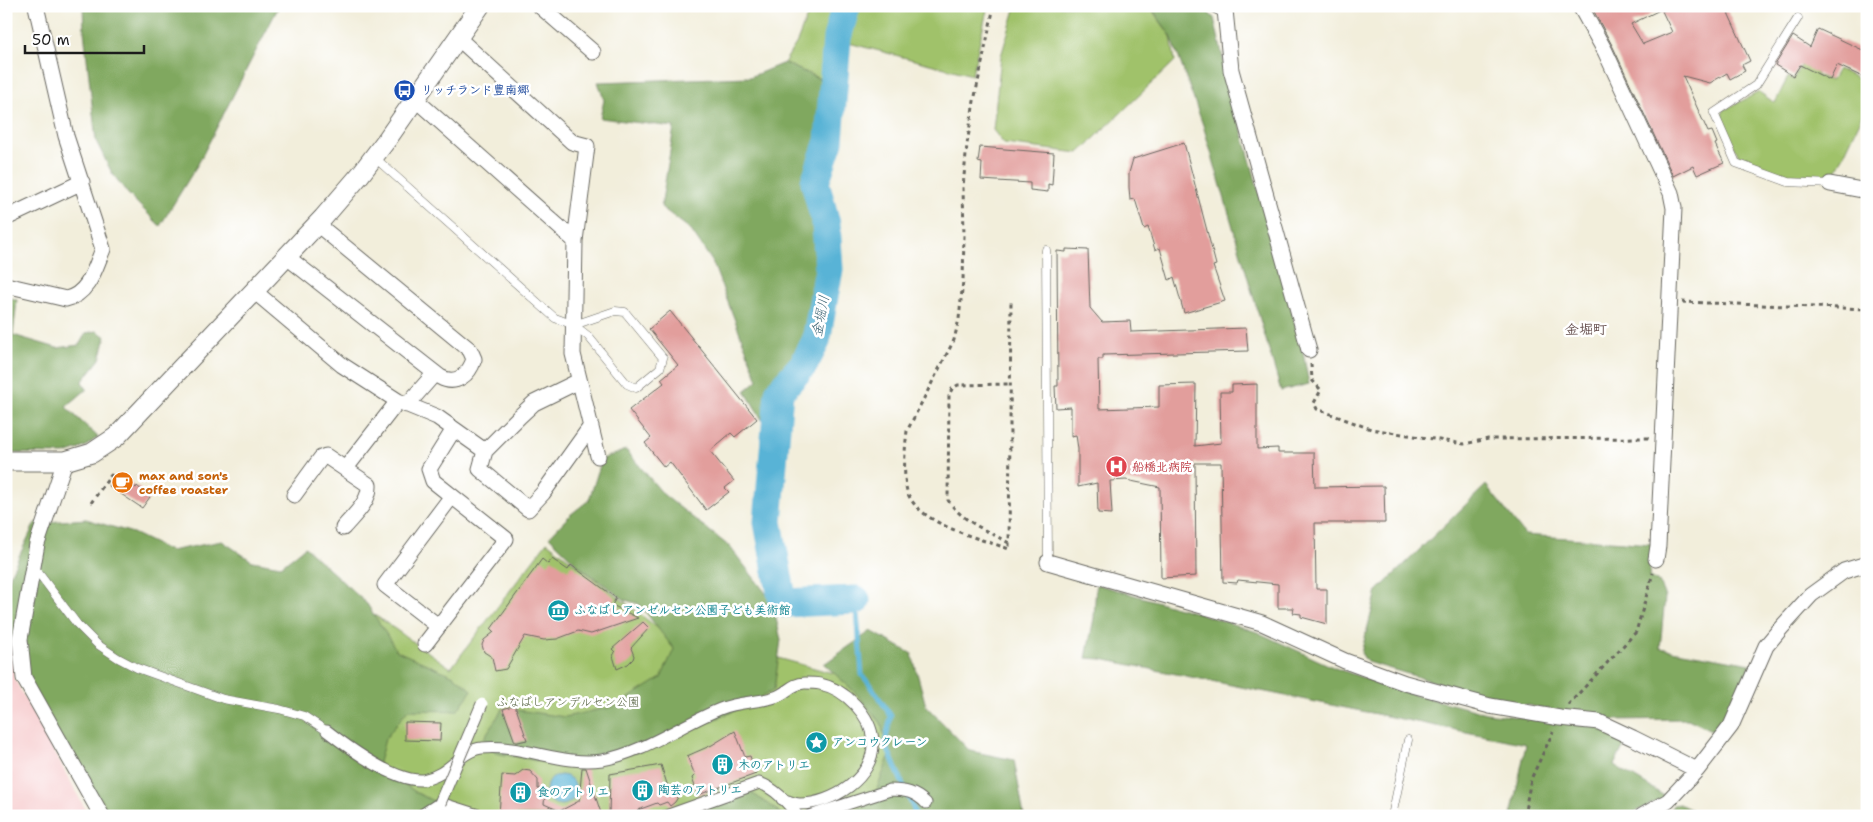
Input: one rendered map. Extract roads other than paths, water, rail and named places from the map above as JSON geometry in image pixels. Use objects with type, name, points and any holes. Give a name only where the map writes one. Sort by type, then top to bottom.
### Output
[{"type":"street","points":[[6,285],[66,299],[74,297],[88,284],[104,249],[66,136],[36,6]]},
{"type":"street","points":[[6,461],[65,460],[92,454],[116,436],[317,224],[374,157],[480,6]]},
{"type":"street","points":[[540,6],[593,52]]},
{"type":"street","points":[[1217,6],[1225,10],[1231,70],[1309,350]]},
{"type":"street","points":[[1580,6],[1606,51],[1671,193],[1674,208],[1656,559]]},
{"type":"street","points":[[458,38],[572,142],[587,146],[575,241],[572,354],[598,456]]},
{"type":"street","points":[[415,99],[575,241]]},
{"type":"street","points":[[6,218],[82,182]]},
{"type":"street","points":[[1830,184],[1867,191]]},
{"type":"street","points":[[287,256],[434,373],[450,381],[460,379],[470,369],[474,355],[317,224]]},
{"type":"street","points":[[254,291],[342,365],[403,403],[437,417],[485,451]]},
{"type":"street","points":[[346,468],[403,403],[434,373]]},
{"type":"street","points":[[579,381],[534,403],[485,451],[480,469],[528,509],[543,493],[591,426]]},
{"type":"street","points":[[424,644],[506,539],[433,481],[429,469],[454,429]]},
{"type":"street","points":[[294,495],[321,458],[326,456],[346,468],[369,486],[369,491],[367,498],[344,528]]},
{"type":"street","points":[[65,460],[38,544],[33,566],[20,639],[24,678],[102,816]]},
{"type":"street","points":[[438,626],[386,585],[452,496]]},
{"type":"street","points":[[1048,562],[1262,623],[1346,661],[1405,683],[1490,706],[1560,718],[1599,722],[1697,770]]},
{"type":"street","points":[[1642,816],[1668,801],[1697,770],[1731,726],[1766,646],[1781,628],[1811,595],[1844,571],[1867,564]]},
{"type":"street","points":[[327,731],[348,748],[385,769],[423,780],[439,774],[475,749],[485,748],[530,752],[585,761],[623,755],[719,709],[749,701],[776,697],[798,683],[820,684],[847,697],[865,718],[873,742],[867,768],[842,792],[828,800],[799,804],[782,799]]},
{"type":"street","points":[[420,816],[440,803],[482,704]]},
{"type":"street","points":[[666,816],[759,783],[765,784],[792,807],[797,816]]},
{"type":"street","points":[[810,816],[890,790],[912,792],[926,803]]},
{"type":"street","points":[[440,803],[482,816]]},
{"type":"lane","points":[[1798,18],[1756,85],[1714,113],[1736,163],[1788,182],[1830,184]]},
{"type":"lane","points":[[374,157],[555,318],[574,325],[588,336],[627,384],[636,388],[660,368],[663,358],[625,312],[615,311],[574,325]]},
{"type":"lane","points":[[1046,250],[1048,562]]},
{"type":"lane","points":[[33,566],[55,598],[77,624],[97,644],[118,658],[137,668],[223,699],[272,707],[304,716],[327,731]]},
{"type":"lane","points":[[1392,816],[1408,740]]},
{"type":"water","points":[[561,775],[572,779],[576,790],[572,801],[561,805],[550,801],[546,790],[550,779]]},
{"type":"waterway","name":"金堀川","points":[[846,6],[837,38],[829,141],[815,182],[826,224],[829,269],[816,341],[804,364],[779,392],[768,522],[783,603],[856,600]]},
{"type":"waterway","points":[[856,600],[862,675],[891,716],[885,743],[915,816]]},
{"type":"place","name":"リッチランド豊南郷","points":[[405,90]]},
{"type":"place","name":"船橋北病院","points":[[1116,467]]},
{"type":"place","name":"max and son's coffee roaster","points":[[123,483]]},
{"type":"place","name":"ふなばしアンゼルセン公園子ども美術館","points":[[558,610]]},
{"type":"place","name":"アンコウクレーン","points":[[816,742]]},
{"type":"place","name":"木のアトリエ","points":[[722,765]]},
{"type":"place","name":"陶芸のアトリエ","points":[[642,790]]},
{"type":"place","name":"食のアトリエ","points":[[521,792]]},
{"type":"district","name":"金堀町","points":[[1586,329]]},
{"type":"park label","name":"ふなばしアンデルセン公園","points":[[568,702]]}]
